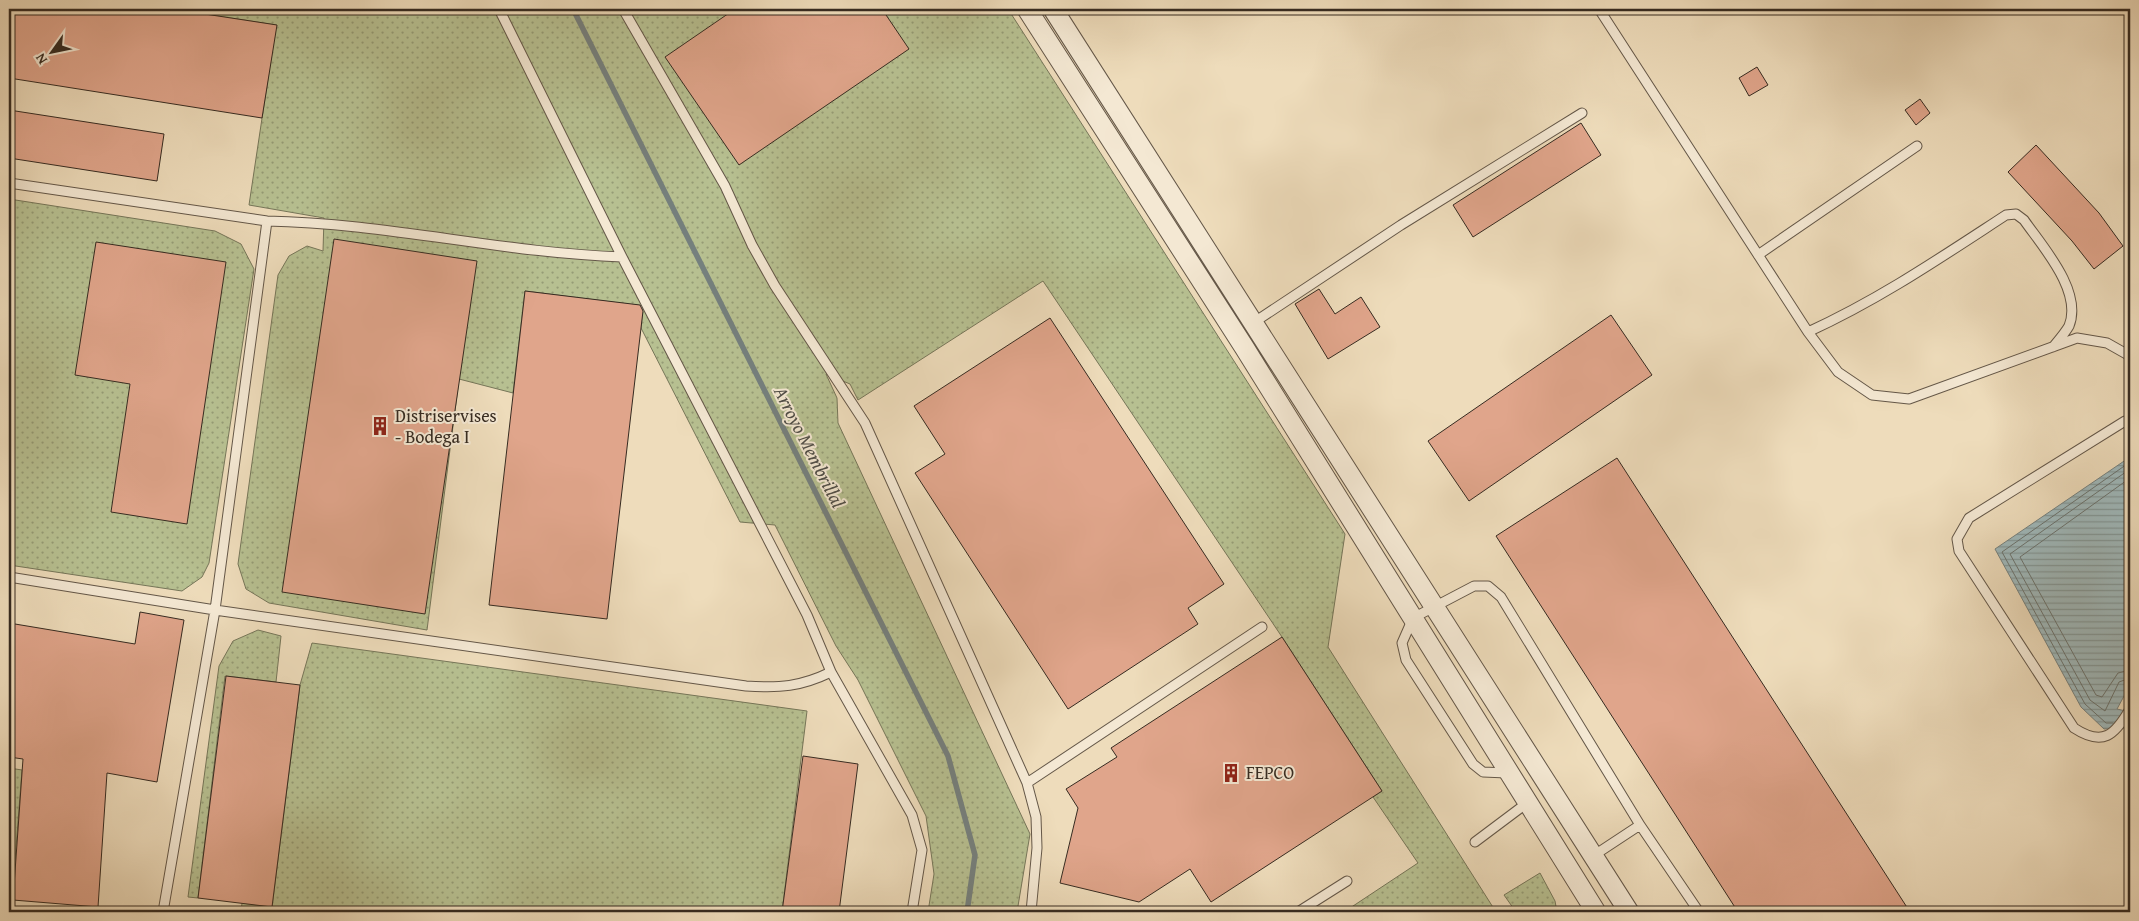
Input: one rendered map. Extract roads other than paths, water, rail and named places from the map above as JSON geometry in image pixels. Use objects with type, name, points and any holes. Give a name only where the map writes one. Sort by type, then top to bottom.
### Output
[{"type":"street","points":[[1027,9],[1244,348],[1413,618],[1507,773],[1596,912]]},
{"type":"street","points":[[1053,9],[1594,856],[1627,911]]},
{"type":"lane","points":[[499,9],[622,257],[807,615],[831,672],[912,815],[922,850],[912,912]]},
{"type":"lane","points":[[623,9],[725,186],[752,245],[775,286],[865,422],[1027,783],[1036,817],[1036,848],[1031,912]]},
{"type":"lane","points":[[1599,9],[1808,332],[1838,372],[1872,395],[1909,399],[2077,338],[2107,343],[2130,356]]},
{"type":"lane","points":[[1253,323],[1401,225],[1582,113]]},
{"type":"lane","points":[[1758,254],[1917,146]]},
{"type":"lane","points":[[9,183],[267,221],[362,227],[568,255],[622,257]]},
{"type":"lane","points":[[1808,332],[1858,309],[1901,284],[2006,214],[2016,214],[2024,220],[2060,271],[2069,292],[2072,310],[2068,326],[2053,347]]},
{"type":"lane","points":[[163,912],[214,610],[267,221]]},
{"type":"lane","points":[[2130,422],[2125,421],[1969,518],[1957,539],[1959,551],[2074,728],[2086,736],[2098,738],[2111,735],[2122,724],[2130,709]]},
{"type":"lane","points":[[9,577],[214,610],[746,686],[778,688],[809,683],[831,672]]},
{"type":"lane","points":[[1507,773],[1483,772],[1473,764],[1406,660],[1402,643],[1413,618],[1474,586],[1488,586],[1501,597],[1640,825],[1699,912]]},
{"type":"lane","points":[[1027,783],[1262,627]]},
{"type":"lane","points":[[1475,842],[1527,803]]},
{"type":"lane","points":[[1594,856],[1640,825]]},
{"type":"lane","points":[[1298,912],[1347,881]]},
{"type":"water","points":[[2130,457],[2130,685],[2117,709],[2130,712],[2130,720],[2124,728],[2104,729],[2081,707],[1995,549]]},
{"type":"waterway","name":"Arroyo Membrillal","points":[[573,9],[948,756],[975,855],[967,912]]},
{"type":"place","name":"Distriservises - Bodega I","points":[[380,426]]},
{"type":"place","name":"FEPCO","points":[[1231,773]]}]
